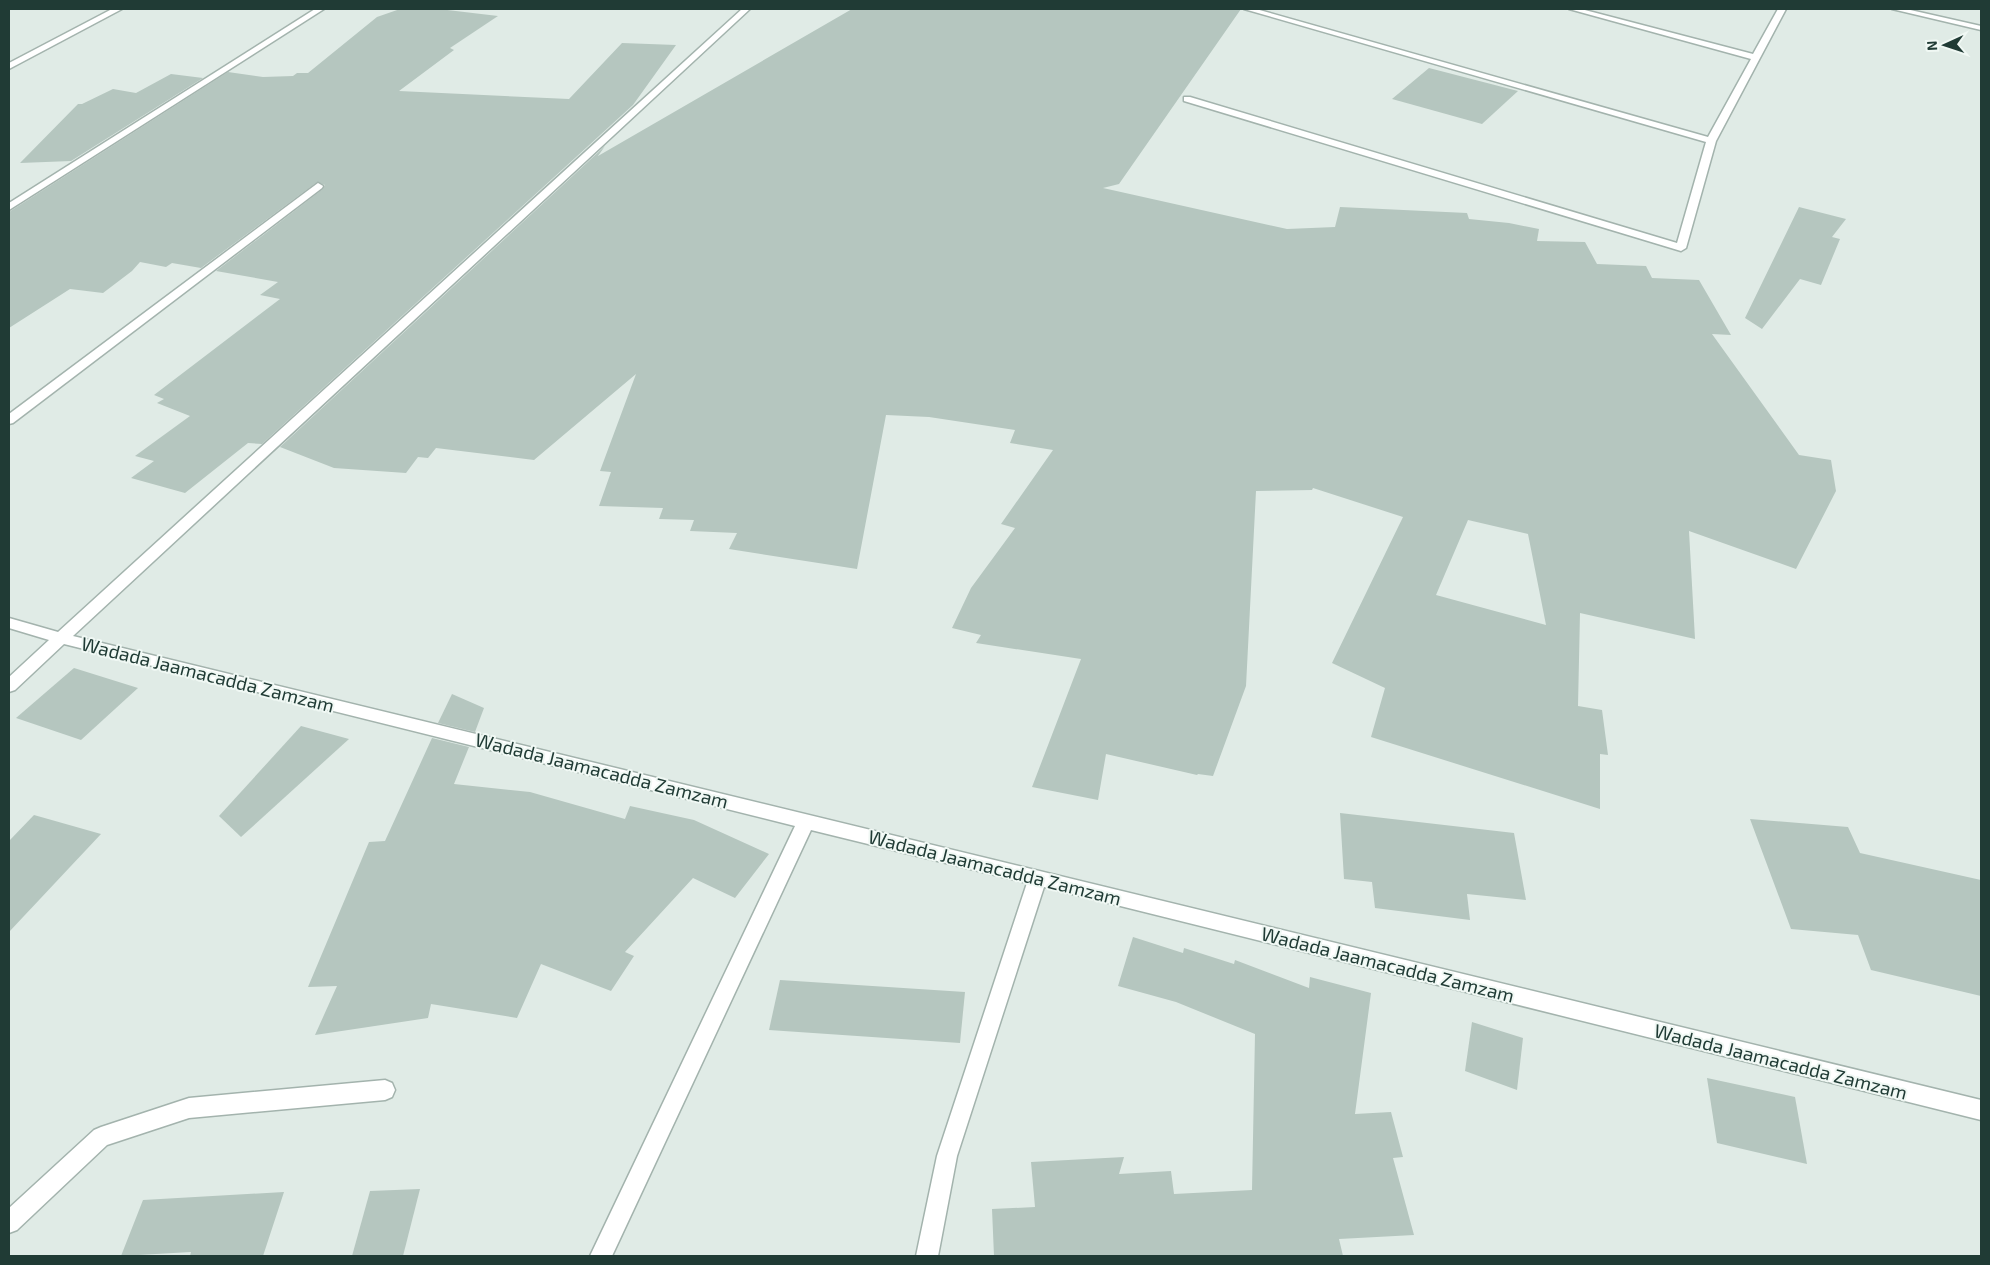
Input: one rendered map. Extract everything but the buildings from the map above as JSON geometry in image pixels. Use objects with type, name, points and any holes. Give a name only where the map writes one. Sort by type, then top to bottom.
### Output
[{"type":"street","points":[[9,66],[118,9]]},
{"type":"street","points":[[9,207],[320,9]]},
{"type":"street","points":[[9,686],[746,9]]},
{"type":"street","points":[[1248,9],[1711,140]]},
{"type":"street","points":[[1573,9],[1757,58]]},
{"type":"street","points":[[1187,99],[1681,248],[1711,140],[1782,9]]},
{"type":"street","points":[[1896,9],[1981,28]]},
{"type":"street","points":[[9,420],[318,186]]},
{"type":"street","name":"Wadada Jaamacadda Zamzam","points":[[9,623],[61,638],[1981,1110]]},
{"type":"street","points":[[600,1256],[806,820]]},
{"type":"street","points":[[927,1256],[947,1156],[1038,878]]},
{"type":"street","points":[[9,1222],[101,1137],[189,1108],[384,1090]]}]
